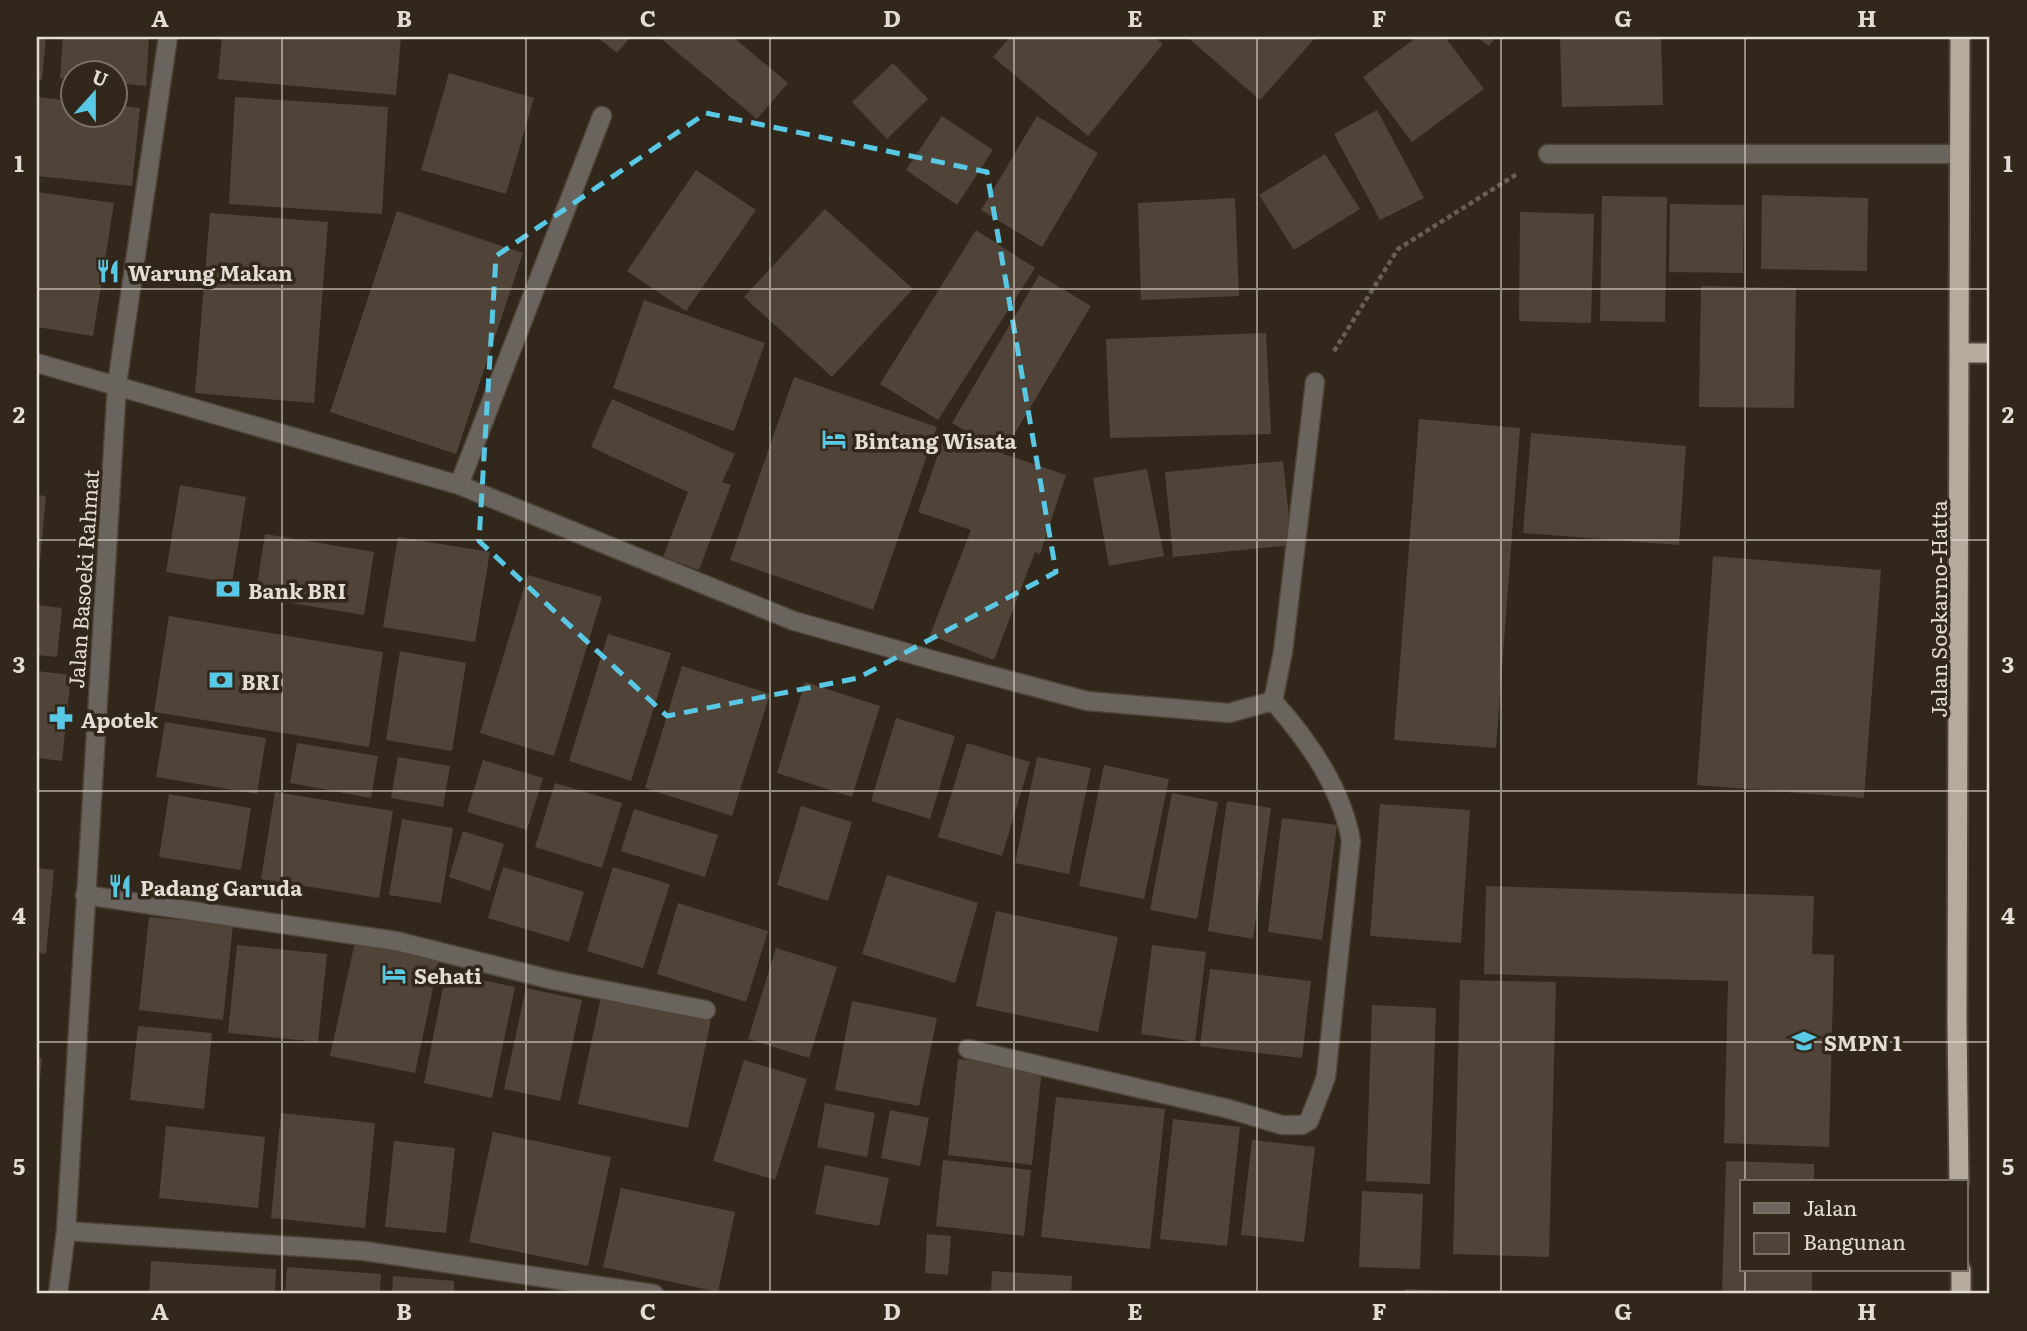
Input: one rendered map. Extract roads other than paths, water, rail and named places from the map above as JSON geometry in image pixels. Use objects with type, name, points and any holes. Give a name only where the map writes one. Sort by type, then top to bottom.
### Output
[{"type":"highway","name":"Jalan Soekarno-Hatta","points":[[1959,1180],[1957,1021],[1960,37]]},
{"type":"highway","points":[[1961,353],[1990,353]]},
{"type":"highway","points":[[1961,1272],[1961,1294]]},
{"type":"street","name":"Jalan Basoeki Rahmat","points":[[58,1294],[66,1231],[117,384],[168,37]]},
{"type":"street","points":[[459,485],[602,116]]},
{"type":"street","points":[[1548,154],[1960,153]]},
{"type":"street","points":[[37,363],[459,485],[794,621],[1087,701],[1229,713],[1273,701]]},
{"type":"street","points":[[1273,701],[1283,652],[1315,382]]},
{"type":"street","points":[[968,1049],[1229,1109],[1282,1125],[1302,1125],[1309,1121],[1326,1077],[1351,841],[1346,812],[1306,740],[1273,701]]},
{"type":"street","points":[[85,895],[396,941],[553,980],[706,1010]]},
{"type":"street","points":[[66,1231],[364,1251],[654,1294]]},
{"type":"place","name":"Warung Makan","points":[[108,271]]},
{"type":"place","name":"Bintang Wisata","points":[[834,439]]},
{"type":"place","name":"Bank BRI","points":[[228,589]]},
{"type":"place","name":"BRI","points":[[221,680]]},
{"type":"place","name":"Apotek","points":[[61,718]]},
{"type":"place","name":"Padang Garuda","points":[[120,886]]},
{"type":"place","name":"Sehati","points":[[394,974]]},
{"type":"place","name":"SMPN 1","points":[[1804,1041]]}]
